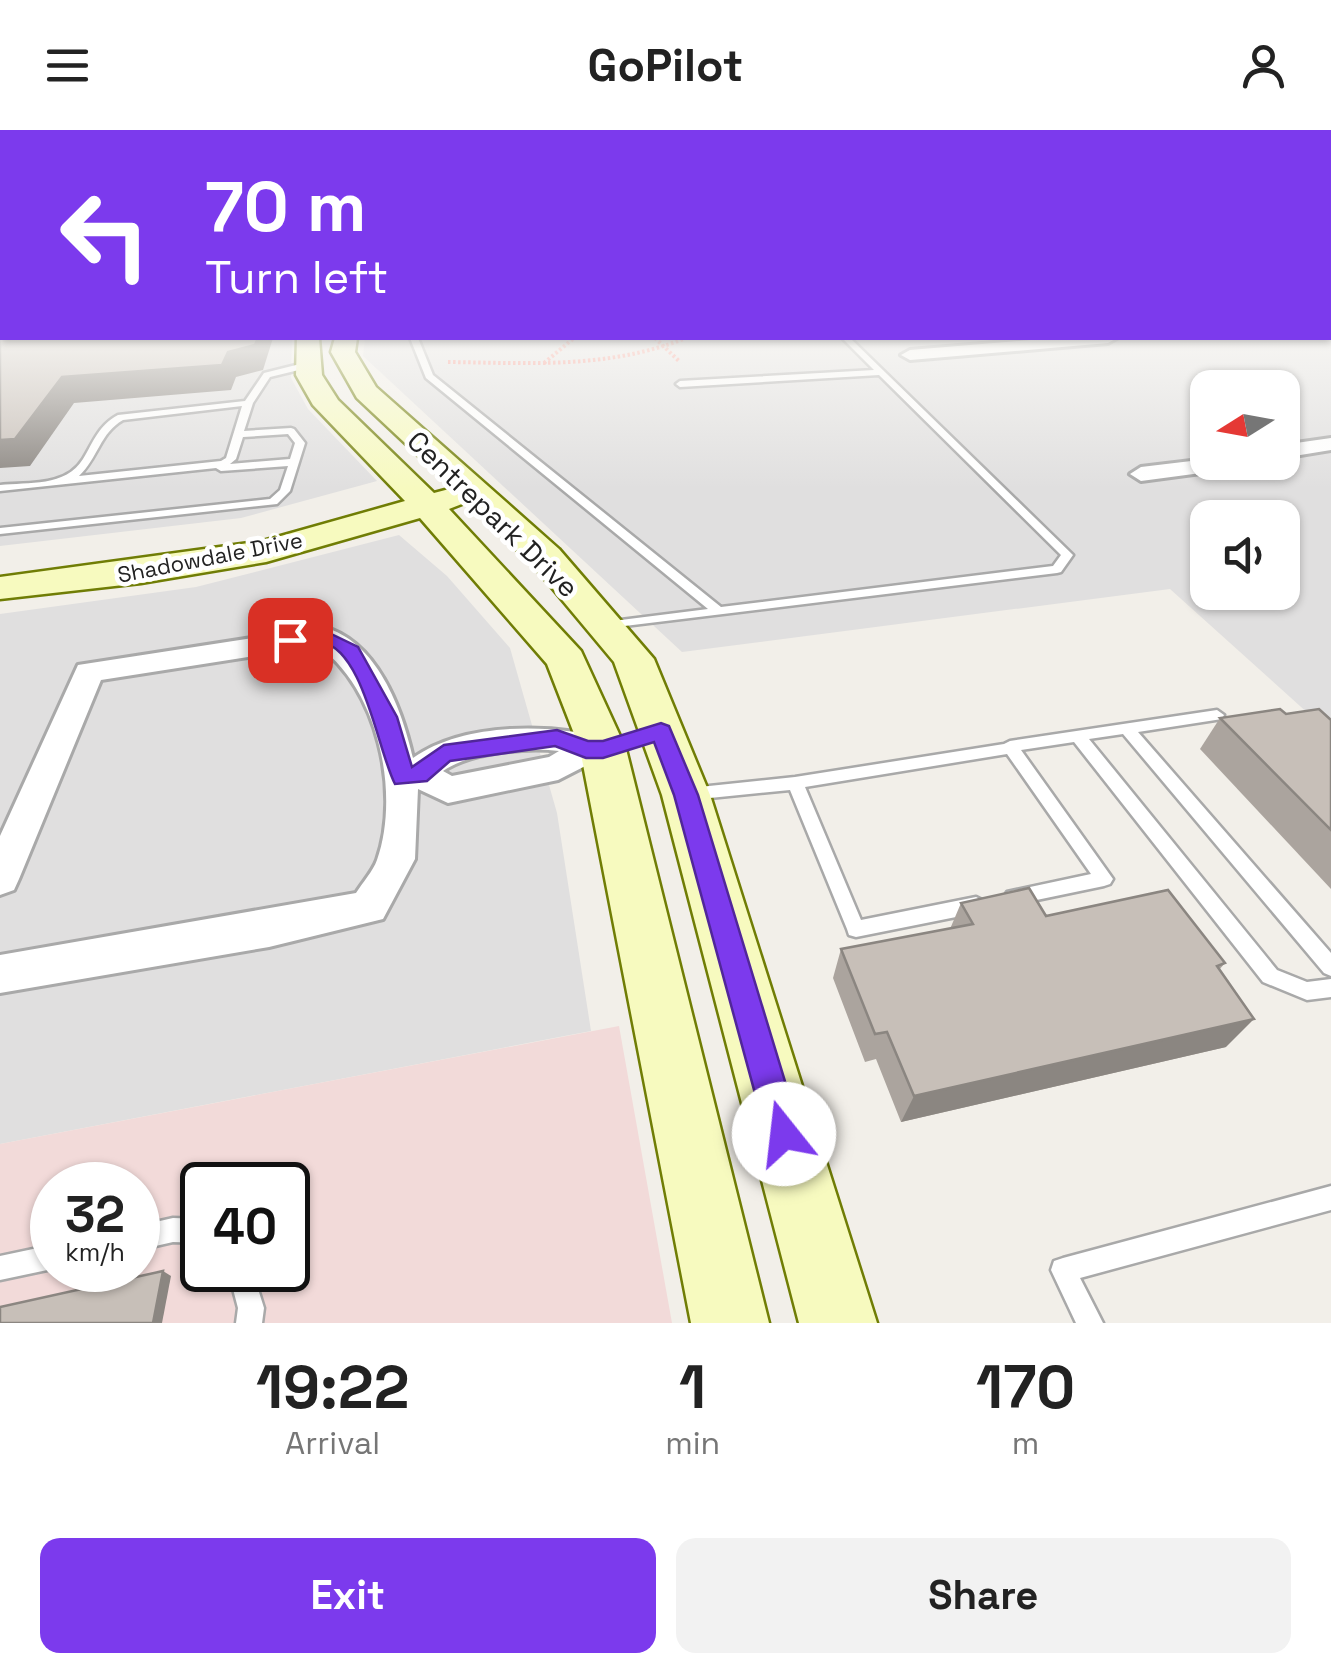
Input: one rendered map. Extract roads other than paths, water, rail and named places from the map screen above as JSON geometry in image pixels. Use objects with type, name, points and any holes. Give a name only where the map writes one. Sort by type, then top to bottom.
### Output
[{"type":"street","name":"Centrepark Drive","points":[[353,378],[440,487],[566,660],[594,749],[730,1323]]},
{"type":"street","points":[[1300,449],[1331,444]]},
{"type":"street","points":[[1141,474],[1190,467]]},
{"type":"street","name":"Centrepark Drive","points":[[440,487],[546,557],[633,659],[686,795],[838,1323]]},
{"type":"street","name":"Shadowdale Drive","points":[[0,558],[242,529],[440,487]]},
{"type":"street","name":"Shadowdale Drive","points":[[0,588],[141,572],[266,551],[440,487]]},
{"type":"street","points":[[0,879],[89,672],[323,636],[348,647],[386,717],[411,776],[396,860],[369,907],[270,929],[0,974]]},
{"type":"street","points":[[411,776],[448,790],[558,768],[594,749],[661,731]]},
{"type":"lane","points":[[212,469],[231,458],[248,403],[265,378]]},
{"type":"lane","points":[[431,378],[718,611]]},
{"type":"lane","points":[[680,384],[786,378]]},
{"type":"lane","points":[[605,626],[1057,569],[1066,555],[887,378]]},
{"type":"lane","points":[[60,481],[79,471],[103,426],[121,417],[248,403]]},
{"type":"lane","points":[[0,530],[273,502],[285,491],[300,443],[291,432],[238,434]]},
{"type":"lane","points":[[0,488],[294,462]]},
{"type":"lane","points":[[686,795],[795,783],[1217,715]]},
{"type":"lane","points":[[1126,728],[1331,967]]},
{"type":"lane","points":[[1078,736],[1270,976],[1307,991],[1331,988]]},
{"type":"lane","points":[[795,783],[856,929],[1104,878],[1011,748]]},
{"type":"lane","points":[[1090,1323],[1064,1270],[1331,1198]]},
{"type":"lane","points":[[0,1268],[30,1262]]},
{"type":"lane","points":[[246,1292],[251,1308],[249,1323]]}]
